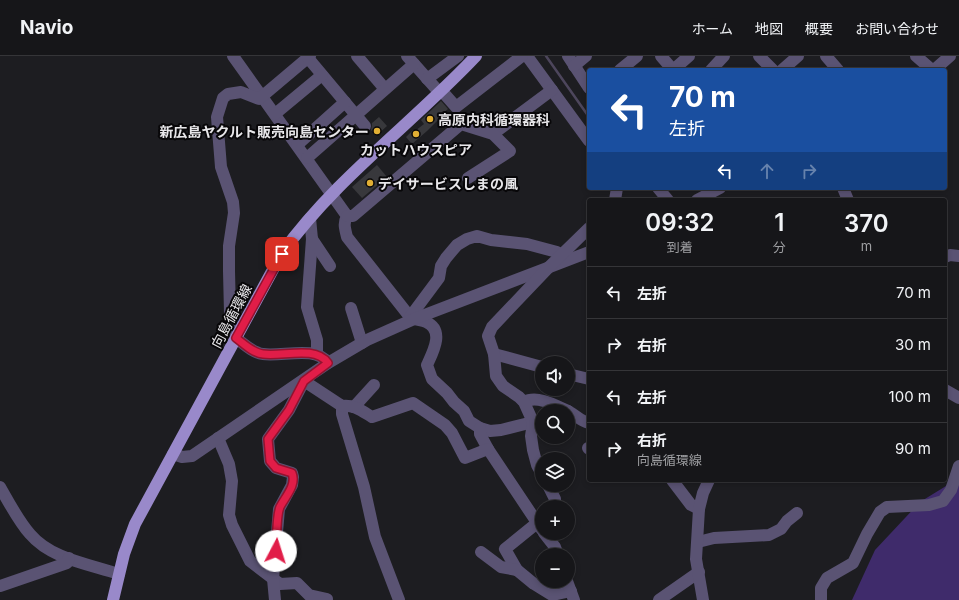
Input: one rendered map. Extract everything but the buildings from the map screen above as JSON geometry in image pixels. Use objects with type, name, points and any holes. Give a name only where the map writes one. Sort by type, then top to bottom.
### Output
[{"type":"main road","name":"向島循環線","points":[[113,600],[118,574],[135,524],[282,254],[294,237],[332,194],[476,56]]},
{"type":"street","points":[[233,56],[347,216]]},
{"type":"street","points":[[357,56],[385,89]]},
{"type":"street","points":[[427,79],[458,56]]},
{"type":"street","points":[[307,158],[385,89],[411,60],[427,79],[456,107],[522,56]]},
{"type":"street","points":[[527,56],[587,138]]},
{"type":"street","points":[[586,56],[571,61],[587,85]]},
{"type":"street","points":[[622,68],[637,56]]},
{"type":"street","points":[[661,56],[671,68]]},
{"type":"street","points":[[675,68],[689,56]]},
{"type":"street","points":[[713,68],[724,56]]},
{"type":"street","points":[[760,56],[771,68]]},
{"type":"street","points":[[784,68],[798,56]]},
{"type":"street","points":[[826,56],[836,68]]},
{"type":"street","points":[[916,56],[931,68]]},
{"type":"street","points":[[935,68],[950,56]]},
{"type":"street","points":[[328,363],[326,359],[317,354],[262,354],[253,350],[236,338],[230,313],[229,271],[229,246],[234,213],[233,202],[221,167],[216,117],[223,98],[228,94],[241,92],[259,99],[309,57],[322,75],[365,126]]},
{"type":"street","points":[[275,114],[322,75]]},
{"type":"street","points":[[493,134],[552,90]]},
{"type":"street","points":[[297,144],[345,102]]},
{"type":"street","points":[[347,216],[353,216],[461,124],[493,134],[510,151],[468,178]]},
{"type":"street","points":[[660,190],[666,198]]},
{"type":"street","points":[[701,198],[716,190]]},
{"type":"street","points":[[347,216],[344,228],[348,236],[412,318],[426,322],[432,326],[437,342],[428,365],[429,372],[432,378],[464,411],[469,421],[480,428],[490,431],[501,430],[533,422]]},
{"type":"street","points":[[310,218],[312,239],[307,307],[317,340],[317,354]]},
{"type":"street","points":[[535,458],[531,436],[533,422],[524,402],[503,386],[496,376],[494,354],[488,336],[492,327],[548,268],[587,230]]},
{"type":"street","points":[[412,318],[439,278],[441,266],[446,258],[457,245],[467,239],[477,236],[491,240],[527,244],[557,252],[561,255]]},
{"type":"street","points":[[312,239],[330,266]]},
{"type":"street","points":[[173,454],[182,457],[192,456],[304,381],[328,363],[362,343],[412,318],[587,253]]},
{"type":"street","points":[[947,256],[959,256]]},
{"type":"street","points":[[351,308],[362,343]]},
{"type":"street","points":[[494,354],[535,365]]},
{"type":"street","points":[[575,376],[587,379]]},
{"type":"street","points":[[304,381],[342,406],[348,405],[354,407],[372,417],[413,403],[445,426],[452,434],[465,458],[488,449]]},
{"type":"street","points":[[275,600],[273,579],[279,509],[292,485],[293,477],[292,473],[276,468],[270,461],[268,439],[289,410],[304,381]]},
{"type":"street","points":[[354,407],[374,385]]},
{"type":"street","points":[[947,391],[959,398]]},
{"type":"street","points":[[524,402],[529,399],[542,400],[555,404]]},
{"type":"street","points":[[342,406],[342,414],[364,487],[376,537],[399,600]]},
{"type":"street","points":[[575,416],[578,419],[587,422]]},
{"type":"street","points":[[480,428],[480,434],[488,449],[535,517]]},
{"type":"street","points":[[218,438],[229,464],[232,481],[229,516],[250,560],[280,584],[296,583],[309,595],[327,599]]},
{"type":"street","points":[[821,600],[821,588],[827,578],[853,564],[867,534],[880,512],[886,507],[929,505],[943,501],[951,490],[959,466]]},
{"type":"street","points":[[674,482],[691,505],[699,509]]},
{"type":"street","points":[[703,600],[696,559],[699,509],[703,493],[708,482]]},
{"type":"street","points":[[0,487],[29,534],[41,545],[69,558],[118,574]]},
{"type":"street","points":[[698,542],[714,538],[769,535],[781,529],[797,513]]},
{"type":"street","points":[[535,530],[505,549],[517,570],[552,598],[571,591]]},
{"type":"street","points":[[481,552],[501,567],[517,570]]},
{"type":"street","points":[[0,586],[67,563],[69,558]]},
{"type":"street","points":[[659,600],[699,572]]},
{"type":"shaded area","points":[[959,478],[959,600],[852,600],[875,550],[920,502]]},
{"type":"waterway","points":[[546,56],[587,114]]},
{"type":"place","name":"高原内科循環器科","points":[[430,119]]},
{"type":"place","name":"新広島ヤクルト販売向島センター","points":[[377,131]]},
{"type":"place","name":"カットハウスピア","points":[[416,134]]},
{"type":"place","name":"デイサービスしまの風","points":[[370,183]]},
{"type":"route","points":[[276,551],[279,509],[292,485],[293,477],[292,473],[276,468],[270,461],[268,439],[289,410],[304,381],[328,363],[326,359],[317,354],[262,354],[253,350],[236,338],[282,254]]}]
